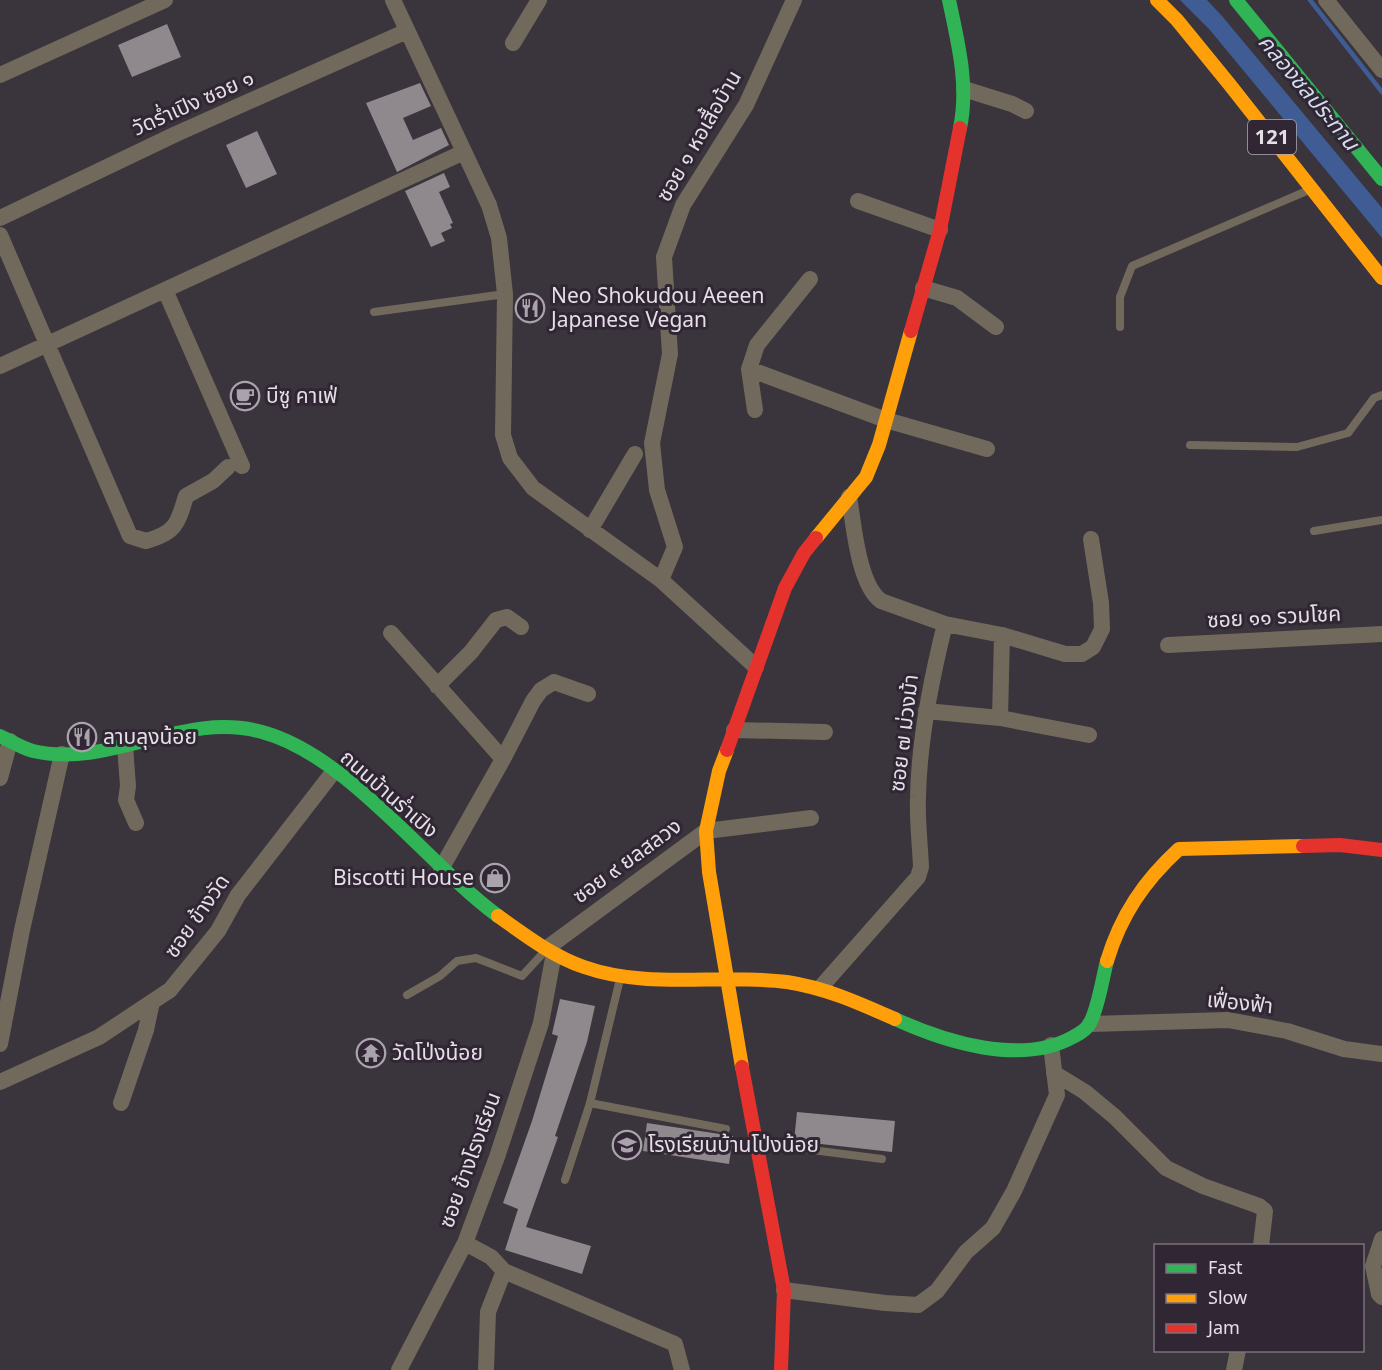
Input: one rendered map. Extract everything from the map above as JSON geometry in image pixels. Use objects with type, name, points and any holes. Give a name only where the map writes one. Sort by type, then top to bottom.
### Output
[{"type":"street","points":[[0,75],[165,0]]},
{"type":"street","points":[[393,0],[489,205],[499,238],[505,294],[503,435],[510,458],[533,488],[661,580],[756,667]]},
{"type":"street","points":[[513,43],[539,0]]},
{"type":"street","name":"ซอย ๑ หอเสื้อบ้าน","points":[[661,580],[675,547],[657,490],[652,443],[670,354],[664,257],[682,205],[746,105],[794,0]]},
{"type":"street","points":[[781,1370],[784,1290],[755,1142],[709,872],[706,831],[718,771],[785,588],[804,553],[866,477],[879,445],[940,230],[964,109],[963,69],[949,0]]},
{"type":"street","name":"121","points":[[1157,0],[1230,84],[1382,278]]},
{"type":"street","name":"121","points":[[1236,0],[1382,179]]},
{"type":"street","points":[[1326,0],[1382,70]]},
{"type":"street","name":"วัดร่ำเปิง ซอย ๑","points":[[0,218],[176,134],[406,31]]},
{"type":"street","points":[[964,89],[1012,104],[1026,111]]},
{"type":"street","points":[[0,366],[464,152]]},
{"type":"street","points":[[858,201],[940,230]]},
{"type":"street","points":[[0,236],[130,536],[146,542],[173,529],[181,515],[186,496],[235,466],[165,290]]},
{"type":"street","points":[[755,410],[749,369],[757,345],[810,279]]},
{"type":"street","points":[[924,288],[957,298],[996,327]]},
{"type":"street","points":[[749,369],[886,420],[987,449]]},
{"type":"street","points":[[590,530],[635,453]]},
{"type":"street","points":[[849,497],[866,579],[872,594],[881,601],[945,624],[1002,635],[1065,654],[1082,654],[1093,647],[1102,629],[1101,603],[1091,539]]},
{"type":"street","points":[[437,686],[471,652],[496,620],[507,617],[521,627]]},
{"type":"street","name":"ซอย ๗ ม่วงม้า","points":[[820,988],[918,878],[921,867],[918,798],[926,711],[945,624]]},
{"type":"street","points":[[391,633],[503,759]]},
{"type":"street","name":"ซอย ๑๑ รวมโชค","points":[[1168,645],[1382,634]]},
{"type":"street","points":[[1000,718],[1002,635]]},
{"type":"street","points":[[441,869],[541,690],[554,682],[588,694]]},
{"type":"street","points":[[926,711],[1000,718],[1089,735]]},
{"type":"street","name":"ถนนบ้านร่ำเปิง","points":[[5,738],[33,751],[62,754],[124,746],[197,727],[241,727],[267,733],[334,771],[378,807],[441,869],[522,933],[551,951],[586,966],[621,975],[788,983],[820,988],[879,1010],[913,1027],[976,1045],[1028,1050],[1081,1035],[1090,1024]]},
{"type":"street","points":[[734,730],[825,732]]},
{"type":"street","points":[[0,778],[5,738]]},
{"type":"street","points":[[124,746],[128,786],[126,800],[136,823]]},
{"type":"street","points":[[0,1044],[22,930],[62,754]]},
{"type":"street","name":"ซอย ข้างวัด","points":[[0,1082],[99,1037],[170,990],[218,931],[238,895],[334,771]]},
{"type":"street","name":"ซอย ๙ ยลสลวง","points":[[551,951],[706,831],[811,818]]},
{"type":"street","points":[[1090,1024],[1116,929],[1125,910],[1148,879],[1179,849],[1341,845],[1382,850]]},
{"type":"street","name":"ซอย ข้างโรงเรียน","points":[[399,1370],[465,1243],[497,1157],[541,1023],[551,951]]},
{"type":"street","points":[[121,1103],[146,1030],[152,1002]]},
{"type":"street","name":"เฟื่องฟ้า","points":[[1090,1024],[1228,1020],[1287,1030],[1344,1049],[1382,1054]]},
{"type":"street","points":[[784,1290],[885,1304],[918,1305],[937,1291],[966,1252],[993,1228],[1014,1191],[1057,1095],[1051,1045]]},
{"type":"street","points":[[1054,1073],[1085,1092],[1115,1117],[1166,1168],[1203,1186],[1259,1206],[1266,1211],[1261,1244]]},
{"type":"street","points":[[1382,1239],[1373,1266],[1379,1294],[1382,1297]]},
{"type":"street","points":[[465,1243],[491,1257],[504,1271],[675,1344],[682,1370]]},
{"type":"street","points":[[486,1370],[488,1312],[504,1271]]},
{"type":"street","points":[[1234,1370],[1238,1352]]},
{"type":"lane","points":[[1120,327],[1120,297],[1132,266],[1312,189]]},
{"type":"lane","points":[[374,312],[505,294]]},
{"type":"lane","points":[[1190,445],[1297,447],[1348,433],[1374,398],[1382,395]]},
{"type":"lane","points":[[1314,531],[1382,520]]},
{"type":"lane","points":[[407,995],[440,976],[457,961],[476,958],[522,976],[551,951]]},
{"type":"lane","points":[[565,1180],[590,1103],[621,975]]},
{"type":"lane","points":[[590,1103],[726,1129]]},
{"type":"lane","points":[[755,1142],[882,1159]]},
{"type":"water","points":[[1180,0],[1207,0],[1222,16],[1382,208],[1382,238],[1209,29]]},
{"type":"building","points":[[167,24],[181,57],[132,77],[118,45]]},
{"type":"building","points":[[420,83],[431,106],[403,118],[413,140],[441,128],[449,145],[397,172],[366,103]]},
{"type":"building","points":[[257,131],[277,174],[246,188],[226,145]]},
{"type":"building","points":[[444,173],[450,187],[439,192],[453,223],[450,224],[452,228],[441,233],[445,241],[431,247],[405,191]]},
{"type":"building","name":"Biscotti House","points":[[495,865],[506,871],[495,891],[484,885]]},
{"type":"building","points":[[560,999],[595,1006],[587,1042],[555,1136],[558,1137],[526,1227],[591,1246],[582,1274],[505,1250],[518,1209],[503,1203],[532,1121],[558,1036],[552,1034]]},
{"type":"building","points":[[797,1112],[895,1121],[892,1152],[794,1141]]},
{"type":"building","points":[[647,1123],[733,1136],[729,1164],[643,1151]]},
{"type":"waterway","points":[[1310,0],[1382,92]]},
{"type":"traffic: fast","points":[[949,0],[963,80],[960,128]]},
{"type":"traffic: fast","points":[[1236,0],[1382,179]]},
{"type":"traffic: fast","points":[[0,736],[33,751],[62,754],[91,753],[204,728],[233,727],[262,732],[294,744],[325,763],[355,786],[471,894],[498,916]]},
{"type":"traffic: fast","points":[[895,1019],[937,1036],[983,1048],[1030,1050],[1052,1045],[1075,1036],[1089,1025],[1098,1000],[1107,961]]},
{"type":"traffic: slow","points":[[1157,0],[1177,20],[1230,85],[1382,278]]},
{"type":"traffic: slow","points":[[816,538],[866,477],[879,445],[911,331]]},
{"type":"traffic: slow","points":[[727,750],[719,771],[706,831],[709,872],[742,1067]]},
{"type":"traffic: slow","points":[[1107,961],[1119,929],[1135,900],[1166,861],[1179,849],[1303,846]]},
{"type":"traffic: slow","points":[[498,916],[561,957],[609,974],[634,978],[787,982],[829,992],[895,1019]]},
{"type":"traffic: jam","points":[[911,331],[940,230],[960,128]]},
{"type":"traffic: jam","points":[[727,750],[785,588],[804,553],[816,538]]},
{"type":"traffic: jam","points":[[1303,846],[1340,845],[1382,850]]},
{"type":"traffic: jam","points":[[742,1067],[784,1290],[781,1370]]},
{"type":"place","name":"Neo Shokudou Aeeen Japanese Vegan","points":[[530,308]]},
{"type":"place","name":"บีซู คาเฟ่","points":[[245,396]]},
{"type":"place","name":"ลาบลุงน้อย","points":[[82,737]]},
{"type":"place","name":"Biscotti House","points":[[495,878]]},
{"type":"place","name":"วัดโป่งน้อย","points":[[371,1053]]},
{"type":"place","name":"โรงเรียนบ้านโป่งน้อย","points":[[627,1145]]},
{"type":"water label","name":"คลองชลประทาน","points":[[1309,92]]}]
